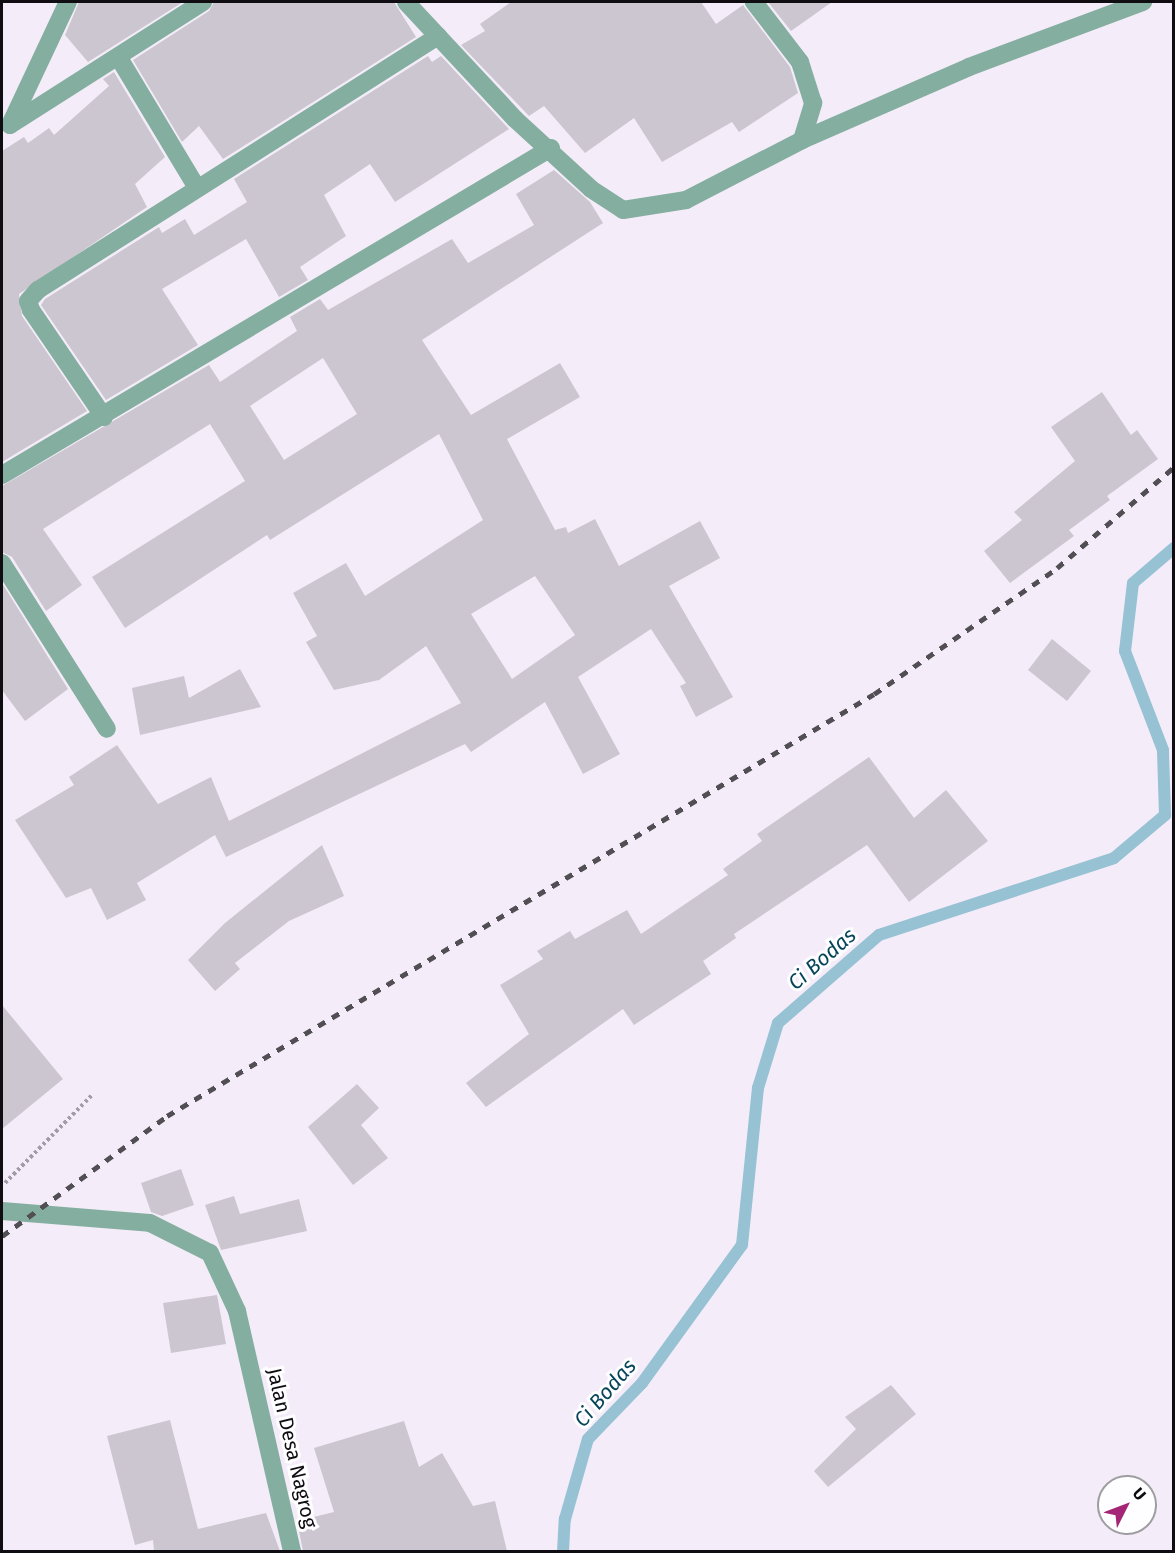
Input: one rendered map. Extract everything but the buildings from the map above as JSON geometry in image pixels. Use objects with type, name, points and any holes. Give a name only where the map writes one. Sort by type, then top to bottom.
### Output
[{"type":"street","points":[[6,128],[68,2]]},
{"type":"street","points":[[6,128],[119,58],[202,2]]},
{"type":"street","points":[[406,2],[515,119],[551,148],[591,189],[623,210],[686,200],[802,141],[969,67],[1143,2]]},
{"type":"street","points":[[754,2],[800,62],[813,103],[802,141]]},
{"type":"street","points":[[104,417],[28,301],[197,188],[438,36]]},
{"type":"street","points":[[119,58],[197,188]]},
{"type":"street","points":[[2,475],[104,417],[551,148]]},
{"type":"street","points":[[2,563],[107,729]]},
{"type":"street","name":"Jalan Desa Nagrog","points":[[2,1211],[150,1223],[210,1252],[237,1311],[292,1551]]},
{"type":"path","points":[[2,1187],[93,1094]]},
{"type":"waterway","name":"Ci Bodas","points":[[563,1552],[565,1519],[588,1439],[642,1383],[742,1245],[758,1088],[778,1023],[879,935],[1114,858],[1165,815],[1163,750],[1125,651],[1133,583],[1174,548]]},
{"type":"railway","points":[[2,1236],[167,1116],[874,694],[1057,568],[1174,467]]}]
